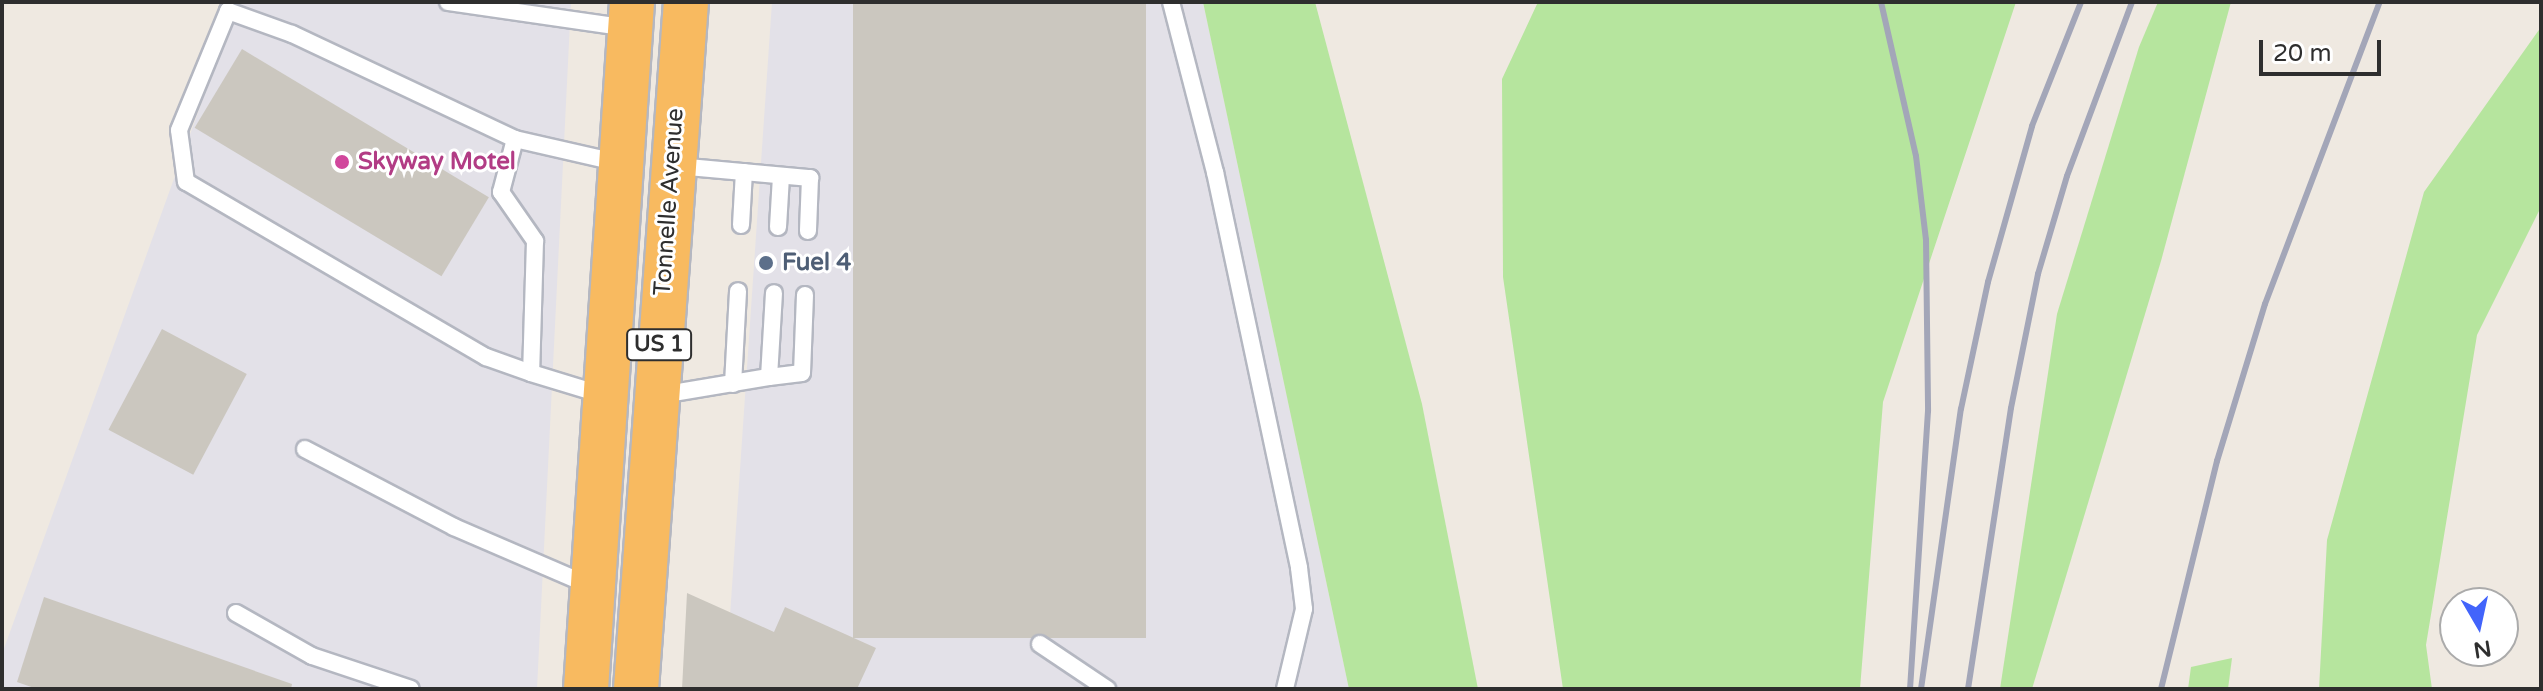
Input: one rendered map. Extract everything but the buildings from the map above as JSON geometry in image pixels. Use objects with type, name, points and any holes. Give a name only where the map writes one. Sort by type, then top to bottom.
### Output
[{"type":"highway","name":"Tonnelle Avenue","points":[[636,689],[671,166],[686,2]]},
{"type":"highway","name":"Tonnelle Avenue","points":[[586,689],[631,15]]},
{"type":"lane","points":[[448,2],[631,15]]},
{"type":"lane","points":[[1171,2],[1215,172],[1299,568],[1304,609],[1285,689]]},
{"type":"lane","points":[[606,395],[531,373],[473,350],[186,182],[179,130],[228,11],[292,34],[515,139],[621,164]]},
{"type":"lane","points":[[515,139],[501,192],[535,241],[531,373]]},
{"type":"lane","points":[[671,166],[810,178],[808,231]]},
{"type":"lane","points":[[741,225],[744,172]]},
{"type":"lane","points":[[778,227],[781,176]]},
{"type":"lane","points":[[733,384],[738,291]]},
{"type":"lane","points":[[769,377],[774,293]]},
{"type":"lane","points":[[656,396],[802,373],[805,295]]},
{"type":"lane","points":[[305,449],[454,527],[593,587]]},
{"type":"lane","points":[[236,613],[312,656],[411,689]]},
{"type":"lane","points":[[1040,644],[1107,689]]},
{"type":"shaded area","points":[[238,2],[571,2],[537,689],[2,689],[2,654]]},
{"type":"shaded area","points":[[772,2],[1203,2],[1349,689],[725,689]]},
{"type":"green space","points":[[1203,2],[1315,2],[1422,404],[1478,689],[1349,689]]},
{"type":"green space","points":[[1538,2],[2016,2],[1883,402],[1860,689],[1563,689],[1503,277],[1502,79]]},
{"type":"green space","points":[[2158,2],[2231,2],[2161,261],[2032,689],[2000,689],[2057,314],[2139,47]]},
{"type":"green space","points":[[2541,27],[2541,207],[2477,335],[2426,645],[2432,689],[2319,689],[2327,540],[2424,192]]},
{"type":"green space","points":[[2232,658],[2228,689],[2188,689],[2191,667]]},
{"type":"railway","points":[[1881,2],[1916,156],[1926,240],[1928,411],[1910,689]]},
{"type":"railway","points":[[1921,689],[1961,409],[1988,282],[2032,126],[2081,2]]},
{"type":"railway","points":[[1968,689],[2011,408],[2038,274],[2067,176],[2132,2]]},
{"type":"railway","points":[[2161,689],[2217,461],[2265,304],[2380,2]]},
{"type":"place","name":"Skyway Motel","points":[[342,162]]},
{"type":"place","name":"Fuel 4","points":[[766,263]]}]
